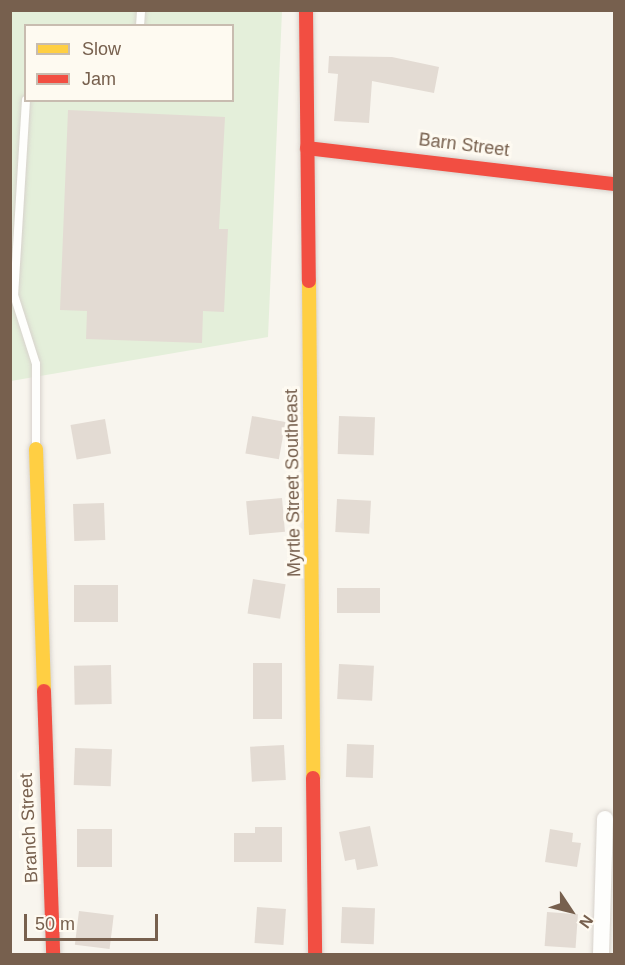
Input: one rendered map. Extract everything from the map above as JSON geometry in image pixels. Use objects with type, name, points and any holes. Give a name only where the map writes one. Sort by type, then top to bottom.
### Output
[{"type":"street","name":"Myrtle Street Southeast","points":[[306,10],[315,954]]},
{"type":"street","name":"Barn Street","points":[[307,148],[615,184]]},
{"type":"street","name":"Branch Street","points":[[36,449],[52,954]]},
{"type":"street","points":[[601,954],[605,819]]},
{"type":"lane","points":[[26,102],[14,294],[36,364],[36,449]]},
{"type":"green space","points":[[11,11],[282,11],[268,337],[11,381]]},
{"type":"building","points":[[329,56],[392,57],[439,67],[434,93],[372,81],[369,123],[334,121],[338,74],[328,73]]},
{"type":"building","points":[[68,110],[225,117],[219,229],[228,229],[224,312],[203,311],[202,343],[86,339],[87,311],[60,310]]},
{"type":"building","points":[[252,416],[285,422],[279,459],[245,453]]},
{"type":"building","points":[[339,416],[375,417],[374,455],[338,454]]},
{"type":"building","points":[[105,419],[111,453],[77,460],[71,425]]},
{"type":"building","points":[[282,498],[285,532],[249,535],[246,501]]},
{"type":"building","points":[[337,499],[371,501],[369,534],[335,532]]},
{"type":"building","points":[[104,503],[105,540],[74,541],[73,504]]},
{"type":"building","points":[[253,579],[286,584],[280,619],[248,614]]},
{"type":"building","points":[[74,585],[118,585],[118,622],[74,622]]},
{"type":"building","points":[[337,588],[380,588],[380,613],[337,613]]},
{"type":"building","points":[[253,663],[282,663],[282,719],[253,719]]},
{"type":"building","points":[[339,664],[374,666],[372,701],[337,699]]},
{"type":"building","points":[[111,665],[112,704],[75,705],[74,666]]},
{"type":"building","points":[[347,744],[374,745],[373,778],[346,777]]},
{"type":"building","points":[[284,745],[286,780],[252,782],[250,747]]},
{"type":"building","points":[[75,748],[112,749],[111,786],[74,785]]},
{"type":"building","points":[[370,826],[378,866],[357,870],[355,859],[345,861],[339,832]]},
{"type":"building","points":[[255,827],[282,827],[282,862],[234,862],[234,833],[255,833]]},
{"type":"building","points":[[77,829],[112,829],[112,867],[77,867]]},
{"type":"building","points":[[550,829],[573,833],[572,842],[581,843],[577,867],[545,862]]},
{"type":"building","points":[[257,907],[286,909],[283,945],[254,943]]},
{"type":"building","points":[[342,907],[375,908],[374,944],[341,943]]},
{"type":"building","points":[[79,911],[114,915],[110,949],[75,945]]},
{"type":"building","points":[[547,912],[578,914],[576,948],[545,946]]},
{"type":"traffic: slow","points":[[309,281],[313,778]]},
{"type":"traffic: slow","points":[[36,449],[44,691]]},
{"type":"traffic: jam","points":[[306,10],[309,281]]},
{"type":"traffic: jam","points":[[307,148],[614,184]]},
{"type":"traffic: jam","points":[[44,691],[53,954]]},
{"type":"traffic: jam","points":[[313,778],[315,954]]}]
